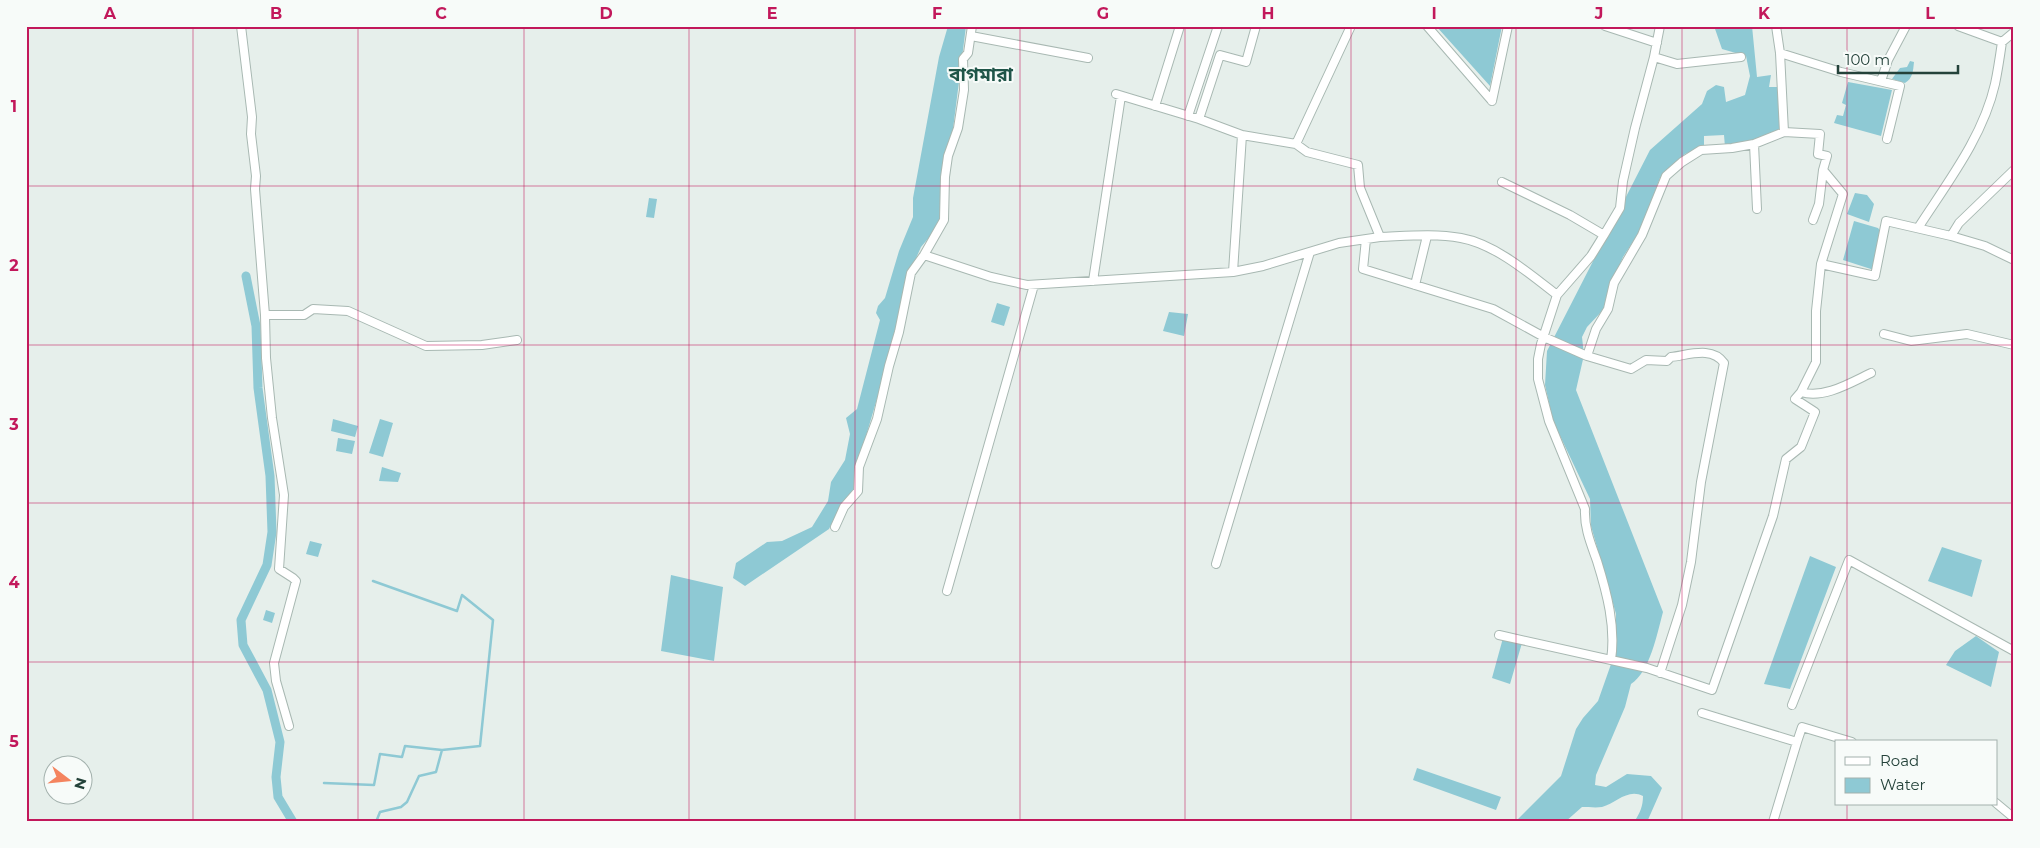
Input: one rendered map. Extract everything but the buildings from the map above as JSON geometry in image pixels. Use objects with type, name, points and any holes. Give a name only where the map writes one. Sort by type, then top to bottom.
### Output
[{"type":"street","points":[[241,26],[252,117],[251,134],[254,150],[266,358],[272,418],[284,495],[279,570],[296,581],[274,663],[276,680],[289,726]]},
{"type":"street","points":[[835,527],[844,507],[858,491],[859,467],[877,419],[888,366],[899,332],[911,273],[944,220],[947,162],[958,128],[964,90],[963,59],[968,53],[972,26]]},
{"type":"street","points":[[1155,106],[1180,26]]},
{"type":"street","points":[[1188,116],[1218,26]]},
{"type":"street","points":[[1198,118],[1220,55],[1246,62],[1256,26]]},
{"type":"street","points":[[1296,144],[1351,26]]},
{"type":"street","points":[[1427,26],[1492,102],[1508,26]]},
{"type":"street","points":[[1604,26],[1657,43]]},
{"type":"street","points":[[1611,660],[1613,636],[1604,586],[1584,522],[1585,509],[1549,421],[1538,379],[1538,359],[1546,338],[1557,294],[1591,256],[1620,208],[1623,181],[1660,26]]},
{"type":"street","points":[[1776,26],[1780,53],[1784,132]]},
{"type":"street","points":[[1881,81],[1888,60],[1906,26]]},
{"type":"street","points":[[1958,26],[2002,42]]},
{"type":"street","points":[[1918,228],[1963,160],[1980,125],[1995,85],[2002,42],[2014,32]]},
{"type":"street","points":[[971,36],[1088,58]]},
{"type":"street","points":[[1780,53],[1841,72],[1900,86],[1888,139]]},
{"type":"street","points":[[1654,57],[1677,64],[1741,57]]},
{"type":"street","points":[[1093,281],[1119,95],[1198,118],[1242,135],[1296,144],[1306,152],[1358,165],[1360,188],[1380,237]]},
{"type":"street","points":[[1586,355],[1596,329],[1608,308],[1614,284],[1642,234],[1666,176],[1682,162],[1701,150],[1754,144],[1784,132],[1820,134],[1818,154],[1827,156],[1823,170],[1819,204],[1813,220]]},
{"type":"street","points":[[1233,272],[1242,135]]},
{"type":"street","points":[[1754,144],[1757,209]]},
{"type":"street","points":[[1499,635],[1648,668],[1712,690],[1773,516],[1786,459],[1801,446],[1815,412],[1796,399],[1816,362],[1816,311],[1821,264],[1844,194],[1823,170]]},
{"type":"street","points":[[1951,236],[1959,223],[2014,170]]},
{"type":"street","points":[[1502,182],[1604,234]]},
{"type":"street","points":[[1821,264],[1875,276],[1886,221],[1985,246],[2014,260]]},
{"type":"street","points":[[924,254],[991,277],[1034,285],[1233,272],[1263,266],[1338,243],[1380,237],[1427,236],[1461,238],[1483,245],[1521,267],[1557,294]]},
{"type":"street","points":[[1415,285],[1427,236]]},
{"type":"street","points":[[1366,239],[1363,269],[1493,309],[1546,338],[1586,355],[1631,369],[1646,360],[1667,361],[1671,357],[1708,352],[1719,356],[1724,363],[1701,482],[1691,562],[1682,605],[1660,672]]},
{"type":"street","points":[[1216,564],[1310,252]]},
{"type":"street","points":[[947,591],[1034,285]]},
{"type":"street","points":[[265,316],[304,315],[314,308],[348,311],[426,346],[482,345],[517,340]]},
{"type":"street","points":[[1884,334],[1911,341],[1967,334],[2014,345]]},
{"type":"street","points":[[1801,392],[1810,395],[1831,391],[1871,373]]},
{"type":"street","points":[[1792,705],[1849,560],[2014,651]]},
{"type":"street","points":[[1702,713],[1796,742]]},
{"type":"street","points":[[1773,822],[1802,727],[1845,740]]},
{"type":"street","points":[[1998,805],[2014,818]]},
{"type":"water","points":[[948,26],[966,26],[953,129],[941,175],[943,206],[937,228],[921,247],[907,279],[890,355],[858,463],[855,489],[839,509],[829,529],[745,586],[733,578],[736,563],[767,542],[782,541],[812,527],[828,501],[831,482],[845,460],[850,434],[846,418],[857,409],[880,320],[876,313],[878,306],[885,298],[899,251],[913,217],[913,198],[939,57]]},
{"type":"water","points":[[1436,26],[1502,26],[1490,86]]},
{"type":"water","points":[[1714,26],[1752,26],[1757,77],[1771,75],[1769,87],[1778,87],[1780,130],[1754,140],[1725,147],[1724,135],[1704,136],[1704,146],[1685,154],[1660,178],[1640,231],[1623,257],[1606,298],[1604,309],[1587,327],[1582,337],[1584,355],[1576,390],[1663,612],[1652,652],[1643,671],[1631,684],[1625,707],[1596,775],[1595,785],[1606,787],[1627,774],[1651,776],[1662,788],[1647,822],[1634,822],[1641,809],[1643,796],[1632,794],[1602,807],[1582,807],[1565,822],[1515,822],[1561,776],[1576,729],[1598,701],[1616,650],[1616,614],[1591,526],[1590,499],[1553,421],[1545,385],[1547,351],[1650,150],[1702,104],[1707,91],[1716,85],[1724,87],[1726,102],[1745,95],[1750,76],[1746,56],[1722,49]]},
{"type":"water","points":[[1910,61],[1914,62],[1911,77],[1908,81],[1905,83],[1892,79],[1900,68],[1907,67]]},
{"type":"water","points":[[1848,82],[1892,90],[1881,136],[1834,123],[1837,115],[1843,116],[1846,105],[1842,103]]},
{"type":"water","points":[[1855,193],[1867,195],[1874,204],[1869,222],[1847,214]]},
{"type":"water","points":[[649,198],[657,199],[654,218],[646,217]]},
{"type":"water","points":[[1854,221],[1878,228],[1881,232],[1874,270],[1843,260]]},
{"type":"water","points":[[997,303],[1010,307],[1004,326],[991,322]]},
{"type":"water","points":[[1169,312],[1188,314],[1184,336],[1163,331]]},
{"type":"water","points":[[333,419],[358,426],[355,437],[331,431]]},
{"type":"water","points":[[380,419],[393,423],[383,457],[369,453]]},
{"type":"water","points":[[338,438],[355,441],[352,454],[336,451]]},
{"type":"water","points":[[382,467],[401,473],[398,482],[379,481]]},
{"type":"water","points":[[310,541],[322,544],[318,557],[306,554]]},
{"type":"water","points":[[1942,547],[1982,560],[1972,597],[1928,581]]},
{"type":"water","points":[[1810,556],[1836,567],[1790,689],[1764,684]]},
{"type":"water","points":[[671,575],[723,587],[714,661],[661,651]]},
{"type":"water","points":[[266,610],[275,613],[272,623],[263,620]]},
{"type":"water","points":[[1976,636],[1999,652],[1991,687],[1946,665],[1955,651]]},
{"type":"water","points":[[1503,638],[1522,643],[1510,684],[1492,678]]},
{"type":"water","points":[[1417,768],[1501,797],[1496,810],[1413,780]]},
{"type":"waterway","points":[[246,276],[256,326],[258,388],[270,476],[272,532],[267,565],[241,620],[243,645],[267,690],[280,742],[276,777],[278,797],[293,822]]},
{"type":"waterway","points":[[373,581],[457,611],[462,595],[493,620],[480,746],[442,750]]},
{"type":"waterway","points":[[324,783],[374,785],[380,754],[402,757],[405,746],[442,750],[436,772],[419,776],[407,802],[401,807],[380,812],[376,822]]},
{"type":"district","name":"বাগমারা","points":[[981,74]]}]
